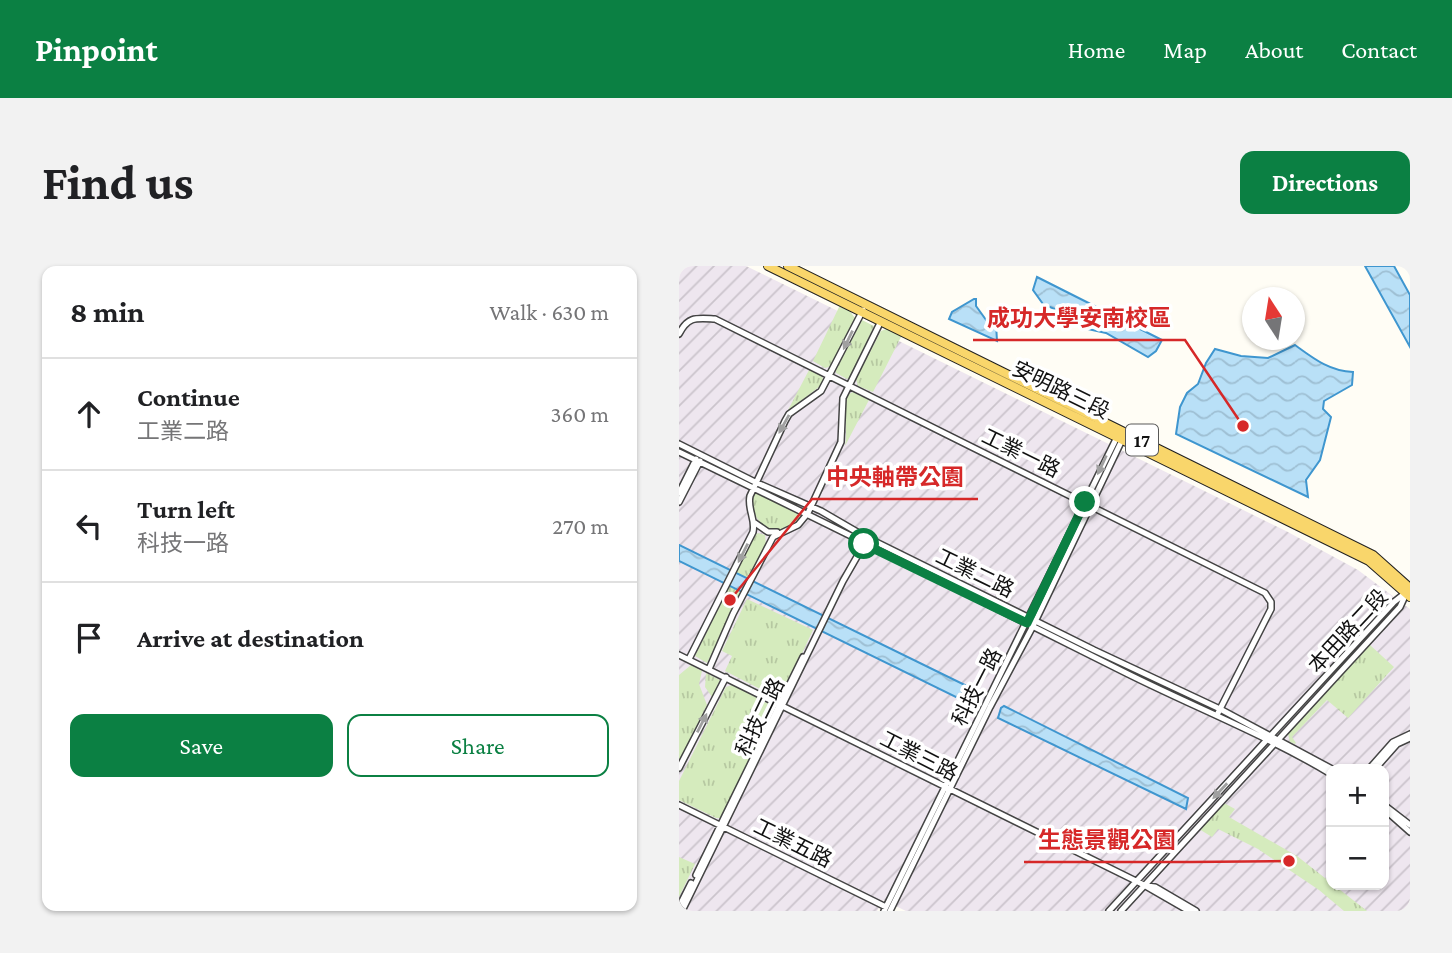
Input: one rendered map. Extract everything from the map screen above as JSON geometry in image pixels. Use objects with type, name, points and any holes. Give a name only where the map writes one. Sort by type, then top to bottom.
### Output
[{"type":"main road","name":"安明路三段","points":[[768,266],[884,317],[1369,561],[1409,592]]},
{"type":"main road","name":"安明路三段","points":[[787,266],[864,308]]},
{"type":"street","points":[[689,659],[754,532],[748,502],[789,414],[816,396],[830,376],[864,308]]},
{"type":"street","points":[[709,669],[733,614],[773,537],[798,525],[809,510],[841,442],[842,402],[884,317]]},
{"type":"street","name":"工業一路","points":[[679,334],[690,320],[715,319],[1259,588],[1271,602],[1271,609],[1218,712]]},
{"type":"street","name":"科技一路","points":[[1031,622],[1085,502],[1121,436]]},
{"type":"street","name":"科技一路","points":[[889,910],[947,788],[1092,506],[1121,436]]},
{"type":"street","name":"工業二路","points":[[679,444],[754,486],[809,510],[1031,622],[1272,736],[1276,741],[1326,768]]},
{"type":"street","name":"工業二路","points":[[679,452],[699,457]]},
{"type":"street","points":[[679,493],[699,457]]},
{"type":"street","points":[[679,502],[699,457]]},
{"type":"street","points":[[753,520],[768,532],[785,531]]},
{"type":"street","name":"科技二路","points":[[681,908],[782,705],[840,580],[864,540]]},
{"type":"street","name":"本田路二段","points":[[1109,911],[1394,602],[1409,592]]},
{"type":"street","name":"本田路二段","points":[[1121,911],[1400,607],[1409,592]]},
{"type":"street","name":"工業三路","points":[[679,655],[1196,911]]},
{"type":"street","points":[[679,768],[726,677]]},
{"type":"street","name":"工業二路","points":[[1218,712],[1267,741],[1276,741]]},
{"type":"street","points":[[1374,764],[1410,736]]},
{"type":"street","points":[[1378,764],[1386,753]]},
{"type":"street","name":"工業五路","points":[[679,804],[889,910]]},
{"type":"street","points":[[1389,810],[1410,825]]},
{"type":"street","points":[[1389,812],[1410,832]]},
{"type":"street","points":[[681,908],[692,911]]},
{"type":"shaded area","points":[[679,266],[746,266],[1286,531],[1358,570],[1410,609],[1410,911],[906,911],[883,900],[877,911],[679,911]]},
{"type":"green space","points":[[840,305],[849,310],[855,318],[832,366],[825,368],[813,361]]},
{"type":"green space","points":[[862,320],[874,326],[847,379],[836,373],[836,370]]},
{"type":"green space","points":[[889,328],[902,335],[873,392],[858,386],[856,379],[881,331]]},
{"type":"green space","points":[[809,370],[822,376],[824,383],[787,412]]},
{"type":"green space","points":[[853,392],[869,400],[845,446],[846,401],[847,395]]},
{"type":"green space","points":[[756,492],[800,512],[801,519],[784,529],[766,527],[755,514],[753,504]]},
{"type":"green space","points":[[758,533],[765,535],[766,544],[707,663],[695,656]]},
{"type":"green space","points":[[747,599],[813,630],[782,696],[776,697],[725,671],[732,656],[722,651]]},
{"type":"green space","points":[[1370,645],[1394,667],[1348,718],[1327,700],[1292,737],[1296,743],[1290,742],[1288,734],[1291,730]]},
{"type":"green space","points":[[691,665],[702,671],[699,684],[707,705],[679,762],[679,675]]},
{"type":"green space","points":[[706,673],[720,680],[712,697],[705,687]]},
{"type":"green space","points":[[732,685],[771,705],[774,712],[720,818],[716,818],[679,800],[679,781],[726,687]]},
{"type":"green space","points":[[1224,803],[1235,809],[1229,817],[1297,856],[1326,879],[1326,890],[1340,890],[1367,911],[1344,911],[1319,890],[1258,849],[1218,829],[1212,837],[1199,829]]},
{"type":"green space","points":[[679,857],[695,864],[679,897]]},
{"type":"water","points":[[1365,266],[1394,266],[1410,295],[1410,347]]},
{"type":"water","points":[[1037,277],[1162,340],[1156,351],[1148,357],[1106,333],[1088,329],[1075,318],[1043,304],[1033,290]]},
{"type":"water","points":[[974,299],[989,324],[996,324],[997,341],[949,319],[952,312]]},
{"type":"water","points":[[1215,349],[1241,356],[1268,358],[1285,350],[1302,350],[1329,366],[1353,372],[1352,385],[1324,401],[1323,409],[1331,417],[1320,460],[1306,480],[1308,497],[1176,434],[1180,407],[1187,393],[1198,384]]},
{"type":"water","points":[[679,545],[973,689],[966,702],[679,561]]},
{"type":"water","points":[[1004,706],[1188,798],[1186,809],[998,718]]},
{"type":"place","name":"成功大學安南校區","points":[[1243,426]]},
{"type":"place","name":"中央軸帶公園","points":[[730,600]]},
{"type":"place","name":"生態景觀公園","points":[[1289,861]]},
{"type":"route","points":[[864,544],[1027,623],[1085,502]]}]
